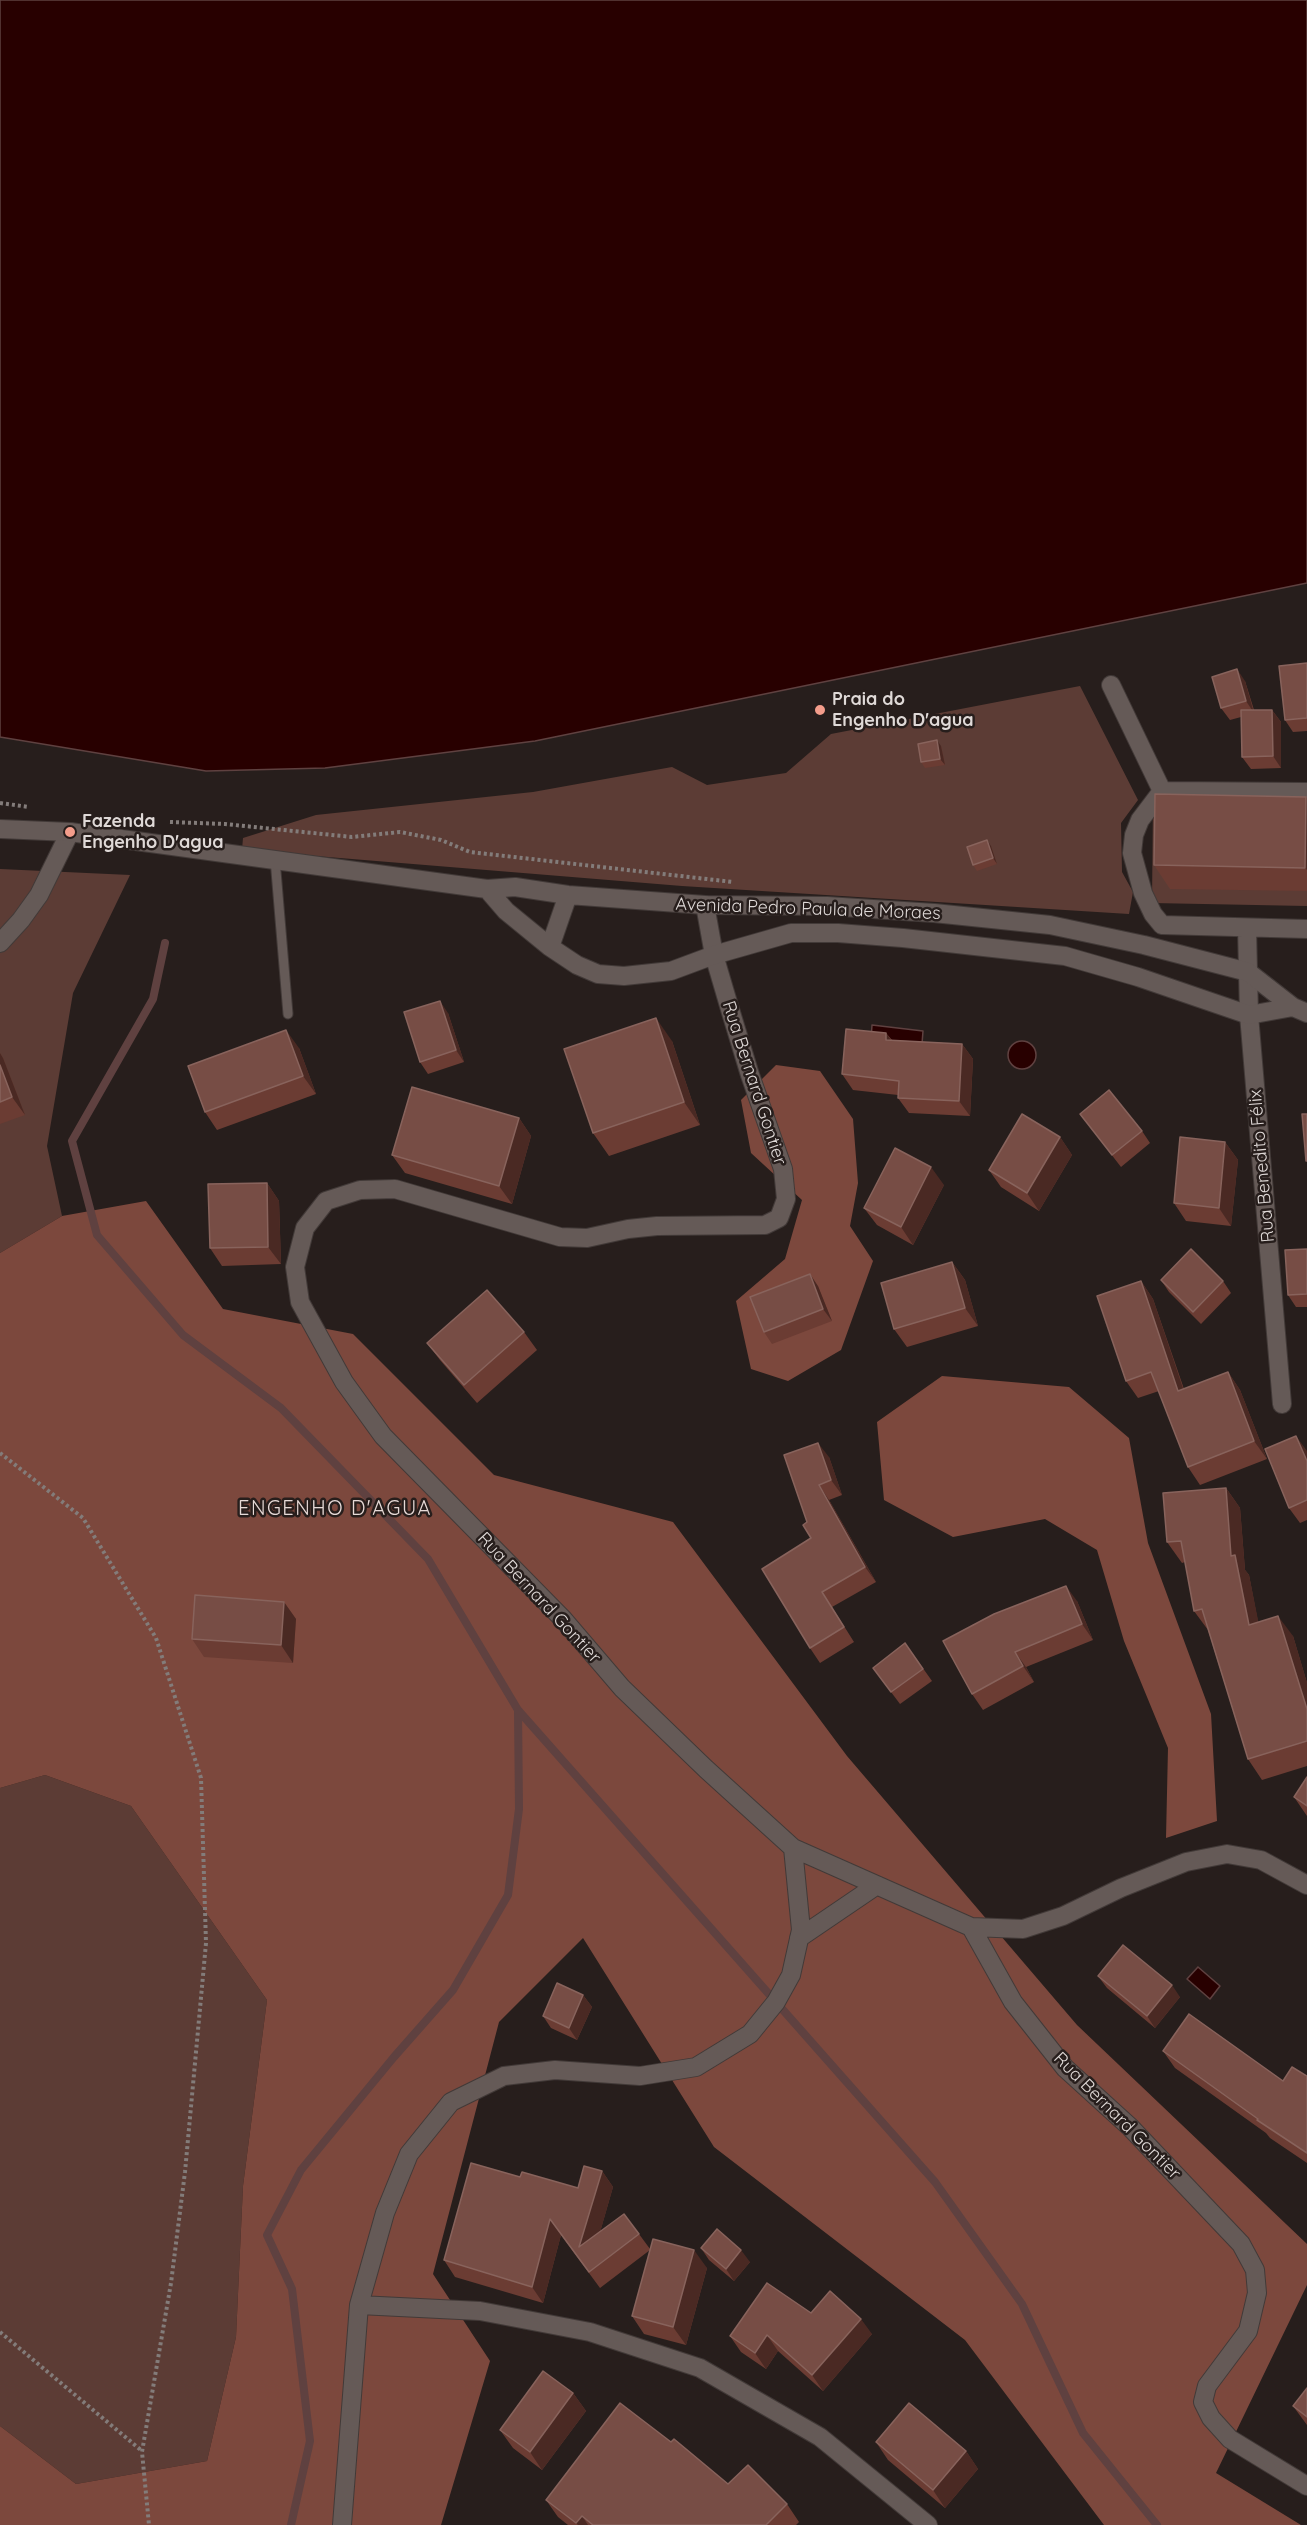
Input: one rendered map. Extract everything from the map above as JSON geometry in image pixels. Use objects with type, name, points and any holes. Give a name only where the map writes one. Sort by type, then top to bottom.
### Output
[{"type":"street","points":[[1111,685],[1162,791]]},
{"type":"street","points":[[1162,791],[1307,792]]},
{"type":"street","points":[[1162,791],[1140,820],[1134,835],[1132,853],[1143,893],[1153,915],[1162,926]]},
{"type":"street","name":"Avenida Pedro Paula de Moraes","points":[[0,829],[70,832],[487,889],[514,887],[568,895],[705,906],[827,906],[933,913],[1050,925],[1144,945],[1248,972],[1300,1010]]},
{"type":"street","points":[[0,943],[21,920],[39,894],[70,832]]},
{"type":"street","name":"Avenida Pedro Paula de Moraes","points":[[487,889],[506,911],[550,947],[577,965],[598,974],[624,976],[671,971],[714,955],[791,933],[903,938],[1065,956],[1138,977],[1249,1015],[1300,1010]]},
{"type":"street","points":[[550,947],[568,895]]},
{"type":"street","name":"Rua Bernard Gontier","points":[[705,906],[714,955],[750,1075],[783,1169],[786,1199],[779,1218],[765,1225],[657,1226],[628,1229],[587,1238],[560,1237],[395,1189],[360,1190],[326,1201],[305,1228],[295,1267],[300,1302],[344,1382],[383,1436],[563,1619],[622,1688],[793,1848],[971,1927],[1013,2002],[1065,2068],[1130,2127],[1241,2244],[1255,2270],[1257,2293],[1248,2331],[1207,2386],[1203,2402],[1211,2418],[1230,2439],[1307,2486]]},
{"type":"street","points":[[1144,945],[1162,926],[1307,929]]},
{"type":"street","name":"Rua Benedito Félix","points":[[1247,928],[1249,1015],[1282,1404]]},
{"type":"street","points":[[342,2525],[358,2305],[385,2213],[409,2154],[451,2102],[504,2076],[555,2070],[640,2076],[696,2067],[750,2034],[776,2002],[790,1975],[801,1930],[793,1848]]},
{"type":"street","points":[[971,1927],[1023,1929],[1063,1916],[1121,1888],[1186,1862],[1227,1854],[1261,1860],[1307,1884]]},
{"type":"street","points":[[799,1938],[877,1884]]},
{"type":"street","points":[[358,2305],[480,2311],[590,2332],[700,2368],[820,2437],[928,2525]]},
{"type":"lane","points":[[275,859],[288,1014]]},
{"type":"path","points":[[0,802],[32,808]]},
{"type":"path","points":[[161,822],[225,824],[352,837],[400,832],[441,840],[470,852],[640,870],[696,879],[741,882]]},
{"type":"path","points":[[0,1453],[83,1518],[156,1638],[201,1778],[206,1943],[171,2283],[142,2452],[149,2525]]},
{"type":"path","points":[[0,2332],[142,2452]]},
{"type":"shaded area","points":[[0,0],[1307,0],[1307,583],[535,741],[325,768],[206,771],[0,737]]},
{"type":"shaded area","points":[[1080,686],[1138,800],[1121,823],[1122,872],[1133,892],[1129,914],[682,886],[242,850],[243,838],[316,815],[533,792],[672,767],[707,785],[786,773],[831,734]]},
{"type":"shaded area","points":[[1153,799],[1307,802],[1307,906],[1152,903]]},
{"type":"shaded area","points":[[0,869],[130,875],[73,993],[47,1146],[62,1216],[0,1253]]},
{"type":"shaded area","points":[[872,1025],[923,1031],[922,1044],[871,1039]]},
{"type":"shaded area","points":[[1022,1041],[1032,1045],[1036,1055],[1032,1065],[1022,1069],[1012,1065],[1008,1055],[1012,1045]]},
{"type":"shaded area","points":[[776,1065],[820,1071],[853,1119],[858,1183],[850,1226],[873,1261],[841,1350],[788,1381],[751,1369],[736,1301],[785,1259],[802,1200],[751,1153],[741,1100]]},
{"type":"shaded area","points":[[146,1201],[223,1309],[353,1334],[494,1475],[673,1522],[847,1756],[1077,2025],[1307,2244],[1307,2285],[1216,2473],[1301,2525],[1104,2525],[965,2340],[714,2147],[583,1938],[499,2022],[433,2274],[490,2361],[441,2525],[0,2525],[0,2426],[76,2484],[207,2461],[236,2337],[243,2186],[267,2000],[131,1806],[45,1775],[0,1788],[0,1253],[62,1216]]},
{"type":"shaded area","points":[[942,1376],[1069,1387],[1129,1438],[1148,1543],[1211,1714],[1217,1821],[1166,1838],[1168,1748],[1124,1641],[1097,1550],[1045,1519],[953,1537],[884,1500],[877,1422]]},
{"type":"shaded area","points":[[45,1775],[131,1806],[267,2000],[243,2186],[236,2337],[207,2461],[76,2484],[0,2426],[0,1788]]},
{"type":"shaded area","points":[[1198,1967],[1220,1986],[1210,1999],[1187,1979]]},
{"type":"building","points":[[1307,663],[1307,718],[1285,720],[1279,666]]},
{"type":"building","points":[[1237,669],[1246,701],[1221,708],[1212,677]]},
{"type":"building","points":[[1241,710],[1272,710],[1273,756],[1242,757]]},
{"type":"building","points":[[937,740],[940,759],[921,762],[918,744]]},
{"type":"building","points":[[1155,794],[1306,797],[1305,868],[1154,865]]},
{"type":"building","points":[[987,840],[993,858],[973,865],[967,847]]},
{"type":"building","points":[[440,1001],[456,1050],[420,1062],[404,1012]]},
{"type":"building","points":[[656,1018],[684,1102],[593,1133],[564,1049]]},
{"type":"building","points":[[846,1029],[886,1033],[886,1040],[962,1044],[959,1101],[898,1098],[899,1081],[842,1074]]},
{"type":"building","points":[[286,1030],[303,1076],[205,1112],[188,1066]]},
{"type":"building","points":[[0,1065],[12,1097],[0,1102]]},
{"type":"building","points":[[412,1087],[519,1118],[499,1186],[392,1155]]},
{"type":"building","points":[[1109,1090],[1142,1131],[1112,1155],[1080,1114]]},
{"type":"building","points":[[1022,1114],[1060,1137],[1027,1193],[989,1170]]},
{"type":"building","points":[[1302,1114],[1307,1114],[1307,1161],[1306,1161]]},
{"type":"building","points":[[1180,1137],[1225,1142],[1219,1208],[1174,1203]]},
{"type":"building","points":[[895,1148],[931,1167],[901,1227],[864,1208]]},
{"type":"building","points":[[267,1183],[268,1247],[210,1248],[208,1184]]},
{"type":"building","points":[[1191,1249],[1223,1281],[1193,1312],[1161,1280]]},
{"type":"building","points":[[1307,1249],[1307,1294],[1288,1295],[1285,1250]]},
{"type":"building","points":[[952,1262],[965,1308],[894,1329],[881,1283]]},
{"type":"building","points":[[810,1274],[823,1309],[764,1332],[750,1297]]},
{"type":"building","points":[[1141,1281],[1178,1391],[1228,1372],[1254,1441],[1188,1467],[1151,1372],[1126,1381],[1097,1296]]},
{"type":"building","points":[[487,1290],[524,1332],[464,1385],[427,1343]]},
{"type":"building","points":[[1296,1436],[1307,1461],[1307,1500],[1289,1508],[1265,1449]]},
{"type":"building","points":[[818,1443],[831,1480],[819,1485],[865,1567],[822,1592],[844,1627],[810,1648],[762,1569],[811,1538],[803,1525],[807,1522],[784,1455]]},
{"type":"building","points":[[1226,1488],[1231,1556],[1235,1555],[1249,1625],[1278,1616],[1307,1709],[1307,1741],[1248,1759],[1202,1609],[1194,1611],[1181,1541],[1167,1542],[1163,1493]]},
{"type":"building","points":[[1066,1586],[1082,1624],[1015,1652],[1023,1666],[972,1694],[943,1641],[994,1614]]},
{"type":"building","points":[[195,1595],[284,1602],[281,1645],[192,1639]]},
{"type":"building","points":[[905,1643],[923,1669],[891,1692],[873,1668]]},
{"type":"building","points":[[1307,1777],[1307,1806],[1294,1797]]},
{"type":"building","points":[[1123,1945],[1172,1985],[1147,2016],[1098,1976]]},
{"type":"building","points":[[557,1983],[583,1995],[569,2028],[543,2016]]},
{"type":"building","points":[[1189,2014],[1283,2081],[1292,2067],[1307,2076],[1307,2153],[1257,2120],[1163,2051]]},
{"type":"building","points":[[471,2163],[520,2177],[522,2172],[578,2188],[584,2166],[602,2171],[579,2247],[624,2214],[639,2234],[589,2272],[550,2219],[532,2287],[444,2260]]},
{"type":"building","points":[[717,2229],[741,2250],[726,2269],[701,2248]]},
{"type":"building","points":[[653,2239],[694,2250],[673,2327],[632,2316]]},
{"type":"building","points":[[767,2283],[811,2313],[830,2291],[861,2319],[812,2375],[767,2335],[755,2353],[730,2336]]},
{"type":"building","points":[[543,2371],[573,2393],[530,2452],[500,2430]]},
{"type":"building","points":[[1307,2388],[1307,2417],[1293,2406]]},
{"type":"building","points":[[620,2403],[671,2442],[674,2439],[728,2484],[748,2465],[787,2504],[766,2525],[593,2525],[582,2516],[576,2523],[546,2500]]},
{"type":"building","points":[[909,2403],[966,2451],[933,2490],[876,2442]]},
{"type":"waterway","points":[[165,943],[153,999],[72,1141],[97,1235],[183,1335],[281,1408],[428,1559],[518,1710],[519,1809],[508,1895],[453,1990],[394,2057],[301,2170],[267,2235],[292,2289],[310,2441],[291,2525]]},
{"type":"waterway","points":[[518,1710],[935,2182],[1022,2304],[1083,2433],[1157,2525]]},
{"type":"place","name":"Praia do Engenho D'agua","points":[[820,710]]},
{"type":"place","name":"Fazenda Engenho D'agua","points":[[70,832]]},
{"type":"district","name":"ENGENHO D'AGUA","points":[[335,1509]]}]
